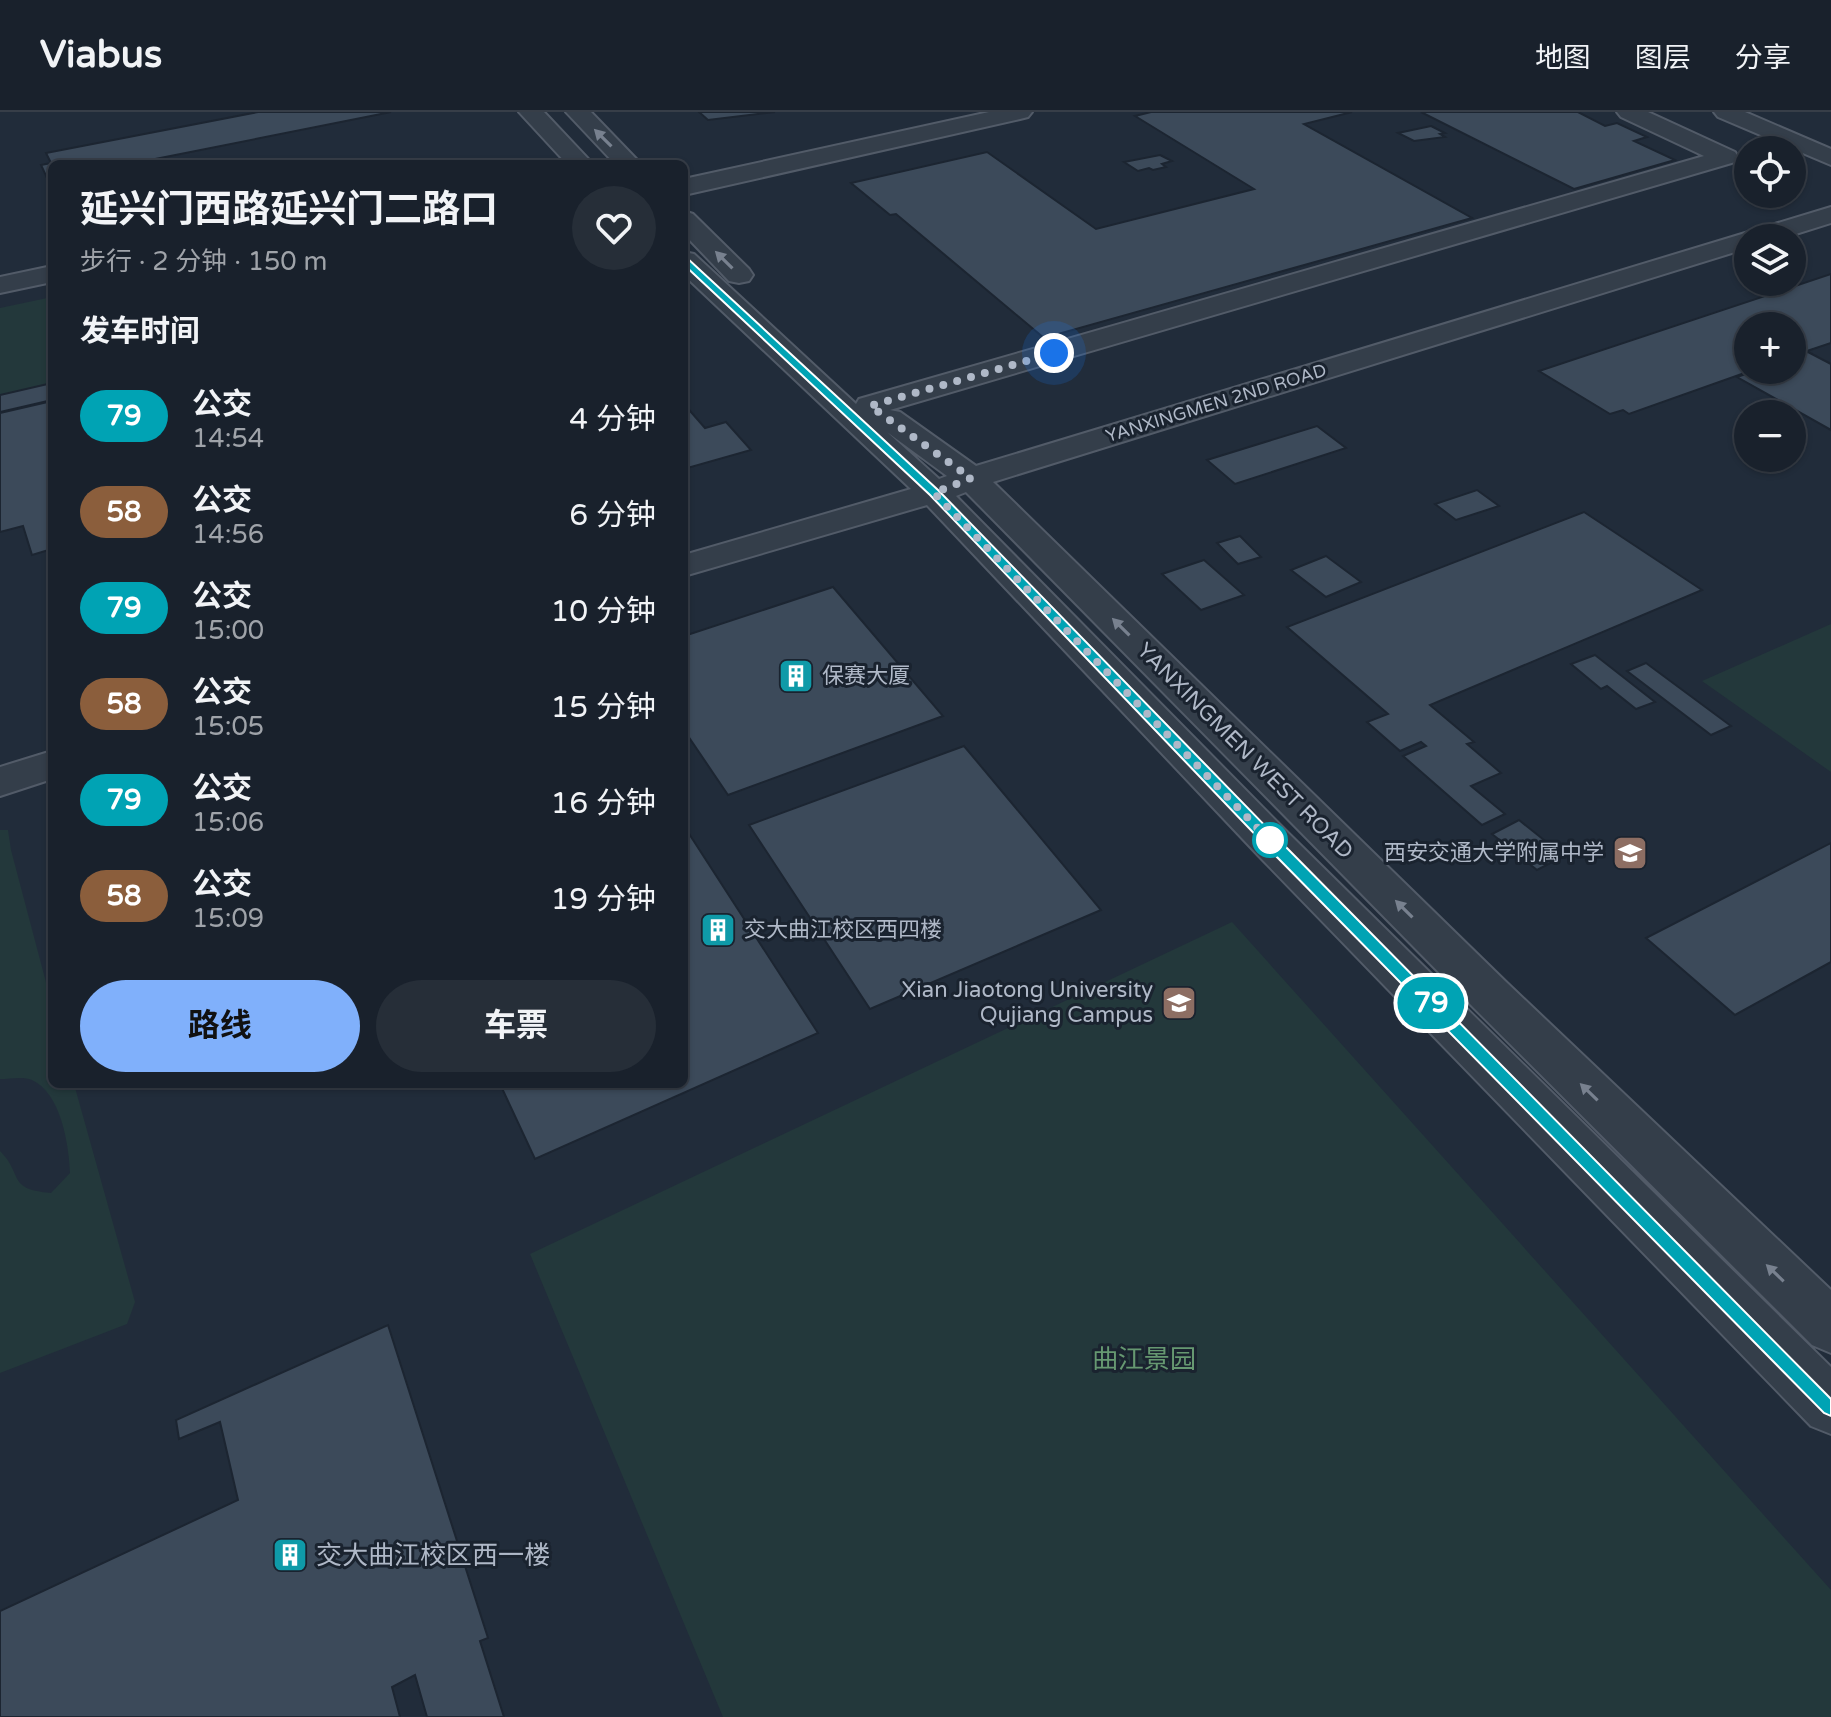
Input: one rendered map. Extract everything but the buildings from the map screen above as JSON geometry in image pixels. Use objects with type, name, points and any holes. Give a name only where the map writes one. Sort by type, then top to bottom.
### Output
[{"type":"street","points":[[531,112],[569,160]]},
{"type":"street","points":[[578,112],[625,160]]},
{"type":"street","points":[[688,186],[1020,112]]},
{"type":"street","points":[[870,406],[1726,157],[1629,112]]},
{"type":"street","points":[[1726,112],[1831,158]]},
{"type":"street","points":[[1801,224],[1831,215]]},
{"type":"street","name":"YANXINGMEN WEST ROAD","points":[[688,223],[870,406],[1479,984],[1831,1327]]},
{"type":"street","name":"YANXINGMEN 2ND ROAD","points":[[688,565],[1734,244]]},
{"type":"street","name":"YANXINGMEN WEST ROAD","points":[[688,263],[953,485],[1273,844],[1831,1406]]},
{"type":"street","points":[[0,285],[48,275]]},
{"type":"street","points":[[0,782],[48,766]]},
{"type":"green space","points":[[48,298],[48,385],[0,397],[0,308]]},
{"type":"green space","points":[[1831,624],[1831,772],[1702,681]]},
{"type":"green space","points":[[0,830],[8,830],[48,990],[48,1088],[75,1088],[135,1302],[127,1324],[0,1373],[0,1151],[18,1180],[27,1188],[51,1193],[70,1173],[62,1121],[50,1096],[32,1080],[0,1079]]},
{"type":"green space","name":"曲江景园","points":[[1232,922],[1831,1590],[1831,1717],[723,1717],[530,1254]]},
{"type":"bus line","name":"79","points":[[688,264],[934,493],[1273,844],[1831,1406]]},
{"type":"place","name":"保赛大厦","points":[[796,676]]},
{"type":"place","name":"西安交通大学附属中学","points":[[1630,853]]},
{"type":"place","name":"交大曲江校区西四楼","points":[[718,930]]},
{"type":"place","name":"Xian Jiaotong University Qujiang Campus","points":[[1179,1003]]},
{"type":"place","name":"交大曲江校区西一楼","points":[[290,1555]]},
{"type":"route","points":[[1054,353],[870,406],[971,478],[934,493],[1273,844],[1270,840]]}]
